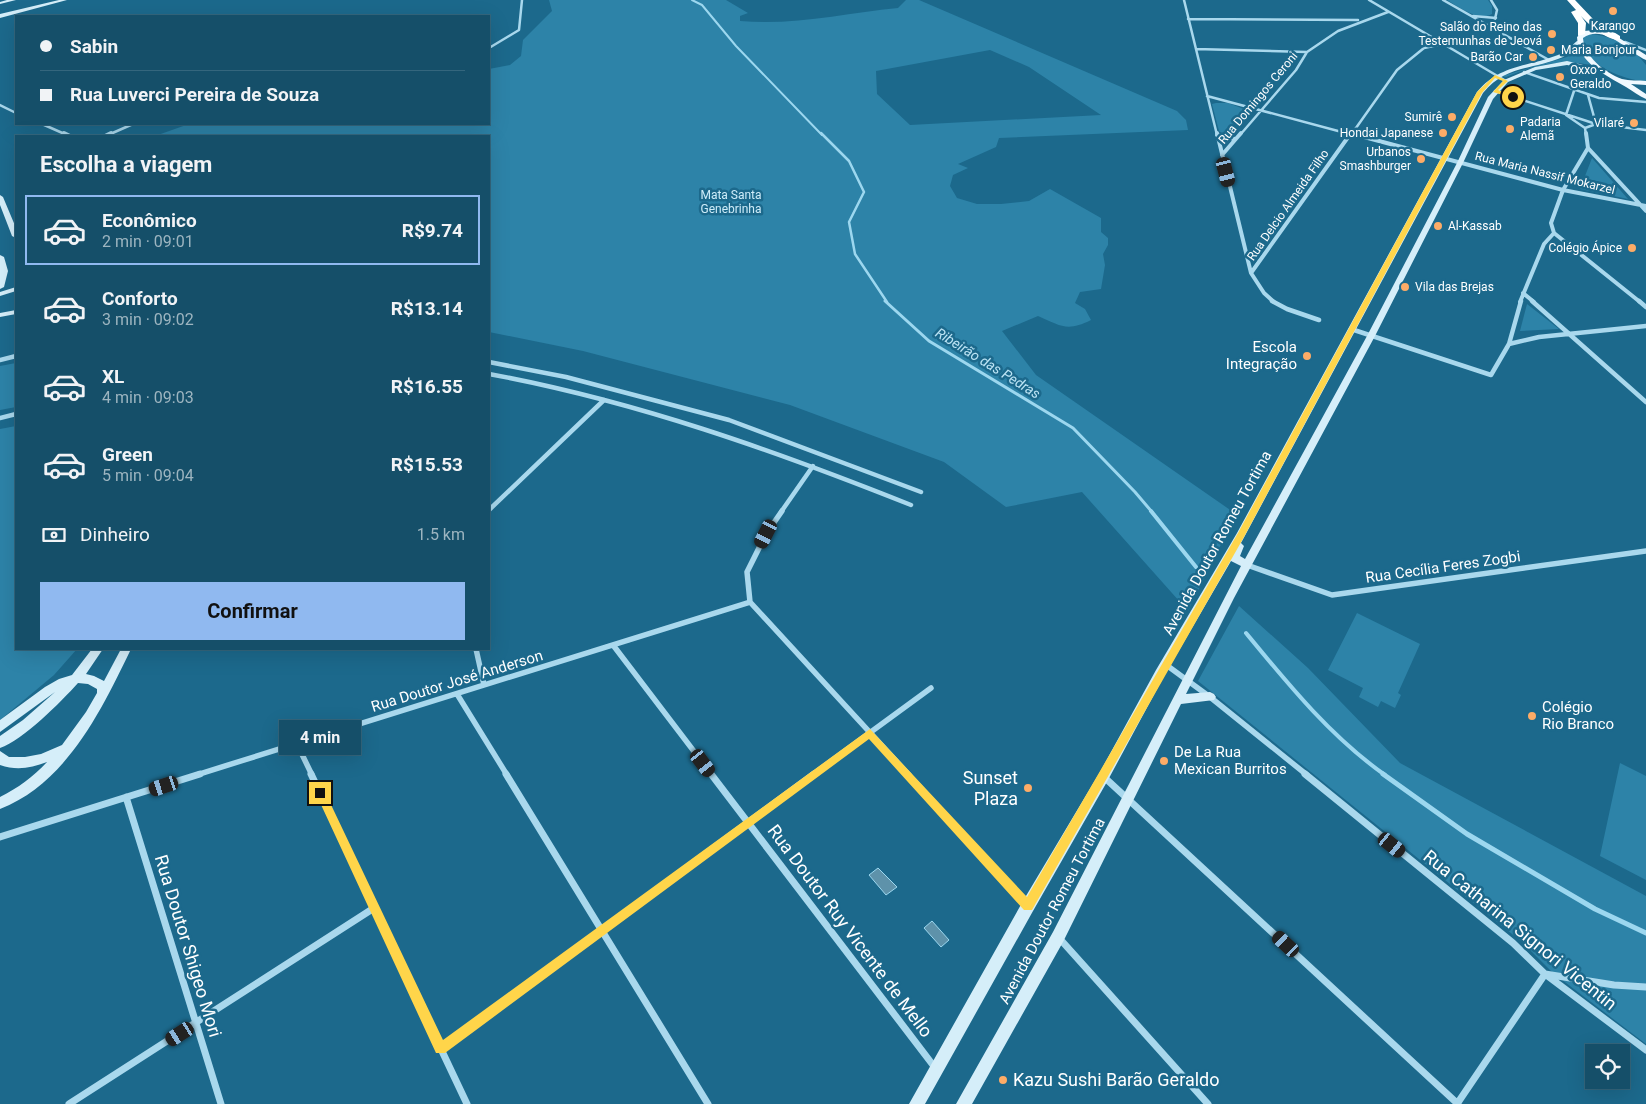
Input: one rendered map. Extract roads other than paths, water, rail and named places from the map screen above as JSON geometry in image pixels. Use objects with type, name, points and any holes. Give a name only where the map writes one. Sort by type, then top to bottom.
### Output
[{"type":"highway","points":[[1564,0],[1580,20],[1583,29],[1580,38]]},
{"type":"highway","points":[[1571,0],[1590,21],[1621,40]]},
{"type":"main road","points":[[0,4],[14,0]]},
{"type":"main road","points":[[0,16],[65,0]]},
{"type":"main road","points":[[1646,58],[1621,40],[1597,33],[1580,38],[1585,55],[1605,71],[1621,79],[1646,97]]},
{"type":"main road","name":"Avenida Doutor Romeu Tortima","points":[[917,1104],[1028,906],[1104,776],[1165,664],[1241,535],[1350,329],[1480,92],[1495,76],[1517,67],[1549,60],[1566,53],[1580,38]]},
{"type":"main road","name":"Avenida Doutor Romeu Tortima","points":[[966,1103],[1058,937],[1247,565],[1371,336],[1495,91],[1506,81],[1524,72],[1567,63],[1605,71]]},
{"type":"main road","points":[[1621,79],[1646,83]]},
{"type":"main road","points":[[0,197],[15,234]]},
{"type":"main road","points":[[0,257],[4,271],[0,287]]},
{"type":"main road","points":[[0,294],[15,289]]},
{"type":"main road","points":[[0,316],[15,312]]},
{"type":"main road","points":[[0,316],[15,317]]},
{"type":"main road","points":[[1241,535],[1234,558],[1247,565]]},
{"type":"main road","points":[[1,745],[75,679],[97,650]]},
{"type":"main road","points":[[0,803],[32,786],[44,776],[103,696],[126,650]]},
{"type":"main road","points":[[0,727],[57,685],[75,679],[96,681],[102,686],[103,696]]},
{"type":"main road","points":[[1179,699],[1210,697]]},
{"type":"main road","points":[[0,756],[1,760],[14,764],[34,761],[65,750]]},
{"type":"street","points":[[490,48],[507,39],[519,30],[522,0]]},
{"type":"street","points":[[1184,0],[1251,273],[1258,289],[1271,303],[1319,320]]},
{"type":"street","points":[[1369,0],[1506,81]]},
{"type":"street","points":[[1443,0],[1549,60]]},
{"type":"street","points":[[1491,0],[1497,10],[1493,28]]},
{"type":"street","name":"Rua Domingos Ceroni","points":[[1222,155],[1296,70],[1307,52],[1338,31],[1361,20],[1388,12]]},
{"type":"street","points":[[1468,15],[1496,18]]},
{"type":"street","points":[[1188,19],[1361,20]]},
{"type":"street","points":[[1621,40],[1646,50]]},
{"type":"street","name":"Rua Delcio Almeida Filho","points":[[1251,273],[1397,70],[1424,48],[1443,44]]},
{"type":"street","points":[[1196,49],[1307,52]]},
{"type":"street","points":[[1524,72],[1588,95],[1622,101],[1646,102]]},
{"type":"street","points":[[1495,91],[1596,124],[1646,130]]},
{"type":"street","points":[[1566,115],[1574,91]]},
{"type":"street","points":[[1588,95],[1595,114],[1596,124]]},
{"type":"street","name":"Rua Maria Nassif Mokarzel","points":[[1207,96],[1563,190],[1646,206]]},
{"type":"street","points":[[0,105],[15,112]]},
{"type":"street","points":[[1566,115],[1585,128],[1588,148],[1646,211]]},
{"type":"street","points":[[1585,128],[1596,124]]},
{"type":"street","points":[[44,125],[68,135]]},
{"type":"street","points":[[106,135],[131,125]]},
{"type":"street","points":[[1217,135],[1236,139]]},
{"type":"street","points":[[1588,148],[1563,190],[1551,223],[1554,232],[1646,307]]},
{"type":"street","points":[[1350,329],[1491,375],[1509,344],[1523,293],[1544,244],[1554,232]]},
{"type":"street","points":[[1523,293],[1646,402]]},
{"type":"street","points":[[1509,344],[1570,333],[1644,326],[1646,330]]},
{"type":"street","points":[[0,360],[15,356]]},
{"type":"street","points":[[490,362],[566,377],[729,420],[921,492]]},
{"type":"street","points":[[490,374],[604,400],[706,428],[813,466],[911,505]]},
{"type":"street","points":[[490,509],[604,400]]},
{"type":"street","points":[[0,418],[15,414]]},
{"type":"street","points":[[813,466],[766,534],[746,572],[750,602],[1028,906]]},
{"type":"street","name":"Rua Cecília Feres Zogbi","points":[[1247,565],[1332,595],[1646,551]]},
{"type":"street","name":"Rua Doutor José Anderson","points":[[0,837],[750,602]]},
{"type":"street","name":"Rua Doutor Ruy Vicente de Mello","points":[[613,645],[936,1069]]},
{"type":"street","points":[[476,650],[484,685]]},
{"type":"street","name":"Rua Catharina Signori Vicentin","points":[[1165,664],[1210,697],[1505,937],[1545,974],[1646,1050]]},
{"type":"street","points":[[440,1049],[931,688]]},
{"type":"street","points":[[457,694],[708,1104]]},
{"type":"street","points":[[297,744],[467,1104]]},
{"type":"street","points":[[1104,776],[1457,1104],[1545,974],[1614,985],[1646,987]]},
{"type":"street","name":"Rua Doutor Shigeo Mori","points":[[126,798],[221,1104]]},
{"type":"street","points":[[69,1104],[374,908]]},
{"type":"street","points":[[1058,937],[1208,1104]]},
{"type":"waterway","name":"Ribeirão das Pedras","points":[[692,0],[702,5],[736,46],[822,135]]},
{"type":"waterway","name":"Ribeirão das Pedras","points":[[821,133],[849,161],[864,192],[849,222],[855,254],[887,302]]},
{"type":"waterway","name":"Ribeirão das Pedras","points":[[885,301],[929,341],[1073,428],[1152,512]]},
{"type":"waterway","name":"Ribeirão das Pedras","points":[[1151,511],[1196,567]]},
{"type":"waterway","points":[[1246,633],[1328,727],[1385,775]]},
{"type":"waterway","points":[[1383,774],[1467,834],[1595,909],[1646,933]]},
{"type":"place","name":"Karango","points":[[1613,11]]},
{"type":"place","name":"Salão do Reino das Testemunhas de Jeová","points":[[1552,34]]},
{"type":"place","name":"Maria Bonjour","points":[[1551,50]]},
{"type":"place","name":"Barão Car","points":[[1533,57]]},
{"type":"place","name":"Oxxo - Geraldo","points":[[1560,77]]},
{"type":"place","name":"Sumirê","points":[[1452,117]]},
{"type":"place","name":"Vilaré","points":[[1634,123]]},
{"type":"place","name":"Padaria Alemã","points":[[1510,129]]},
{"type":"place","name":"Hondai Japanese","points":[[1443,133]]},
{"type":"place","name":"Urbanos Smashburger","points":[[1421,159]]},
{"type":"place","name":"Al-Kassab","points":[[1438,226]]},
{"type":"place","name":"Colégio Ápice","points":[[1632,248]]},
{"type":"place","name":"Vila das Brejas","points":[[1405,287]]},
{"type":"place","name":"Escola Integração","points":[[1307,356]]},
{"type":"place","name":"Colégio Rio Branco","points":[[1532,716]]},
{"type":"place","name":"De La Rua Mexican Burritos","points":[[1164,761]]},
{"type":"place","name":"Sunset Plaza","points":[[1028,788]]},
{"type":"place","name":"Kazu Sushi Barão Geraldo","points":[[1003,1080]]},
{"type":"park label","name":"Mata Santa Genebrinha","points":[[731,202]]}]
